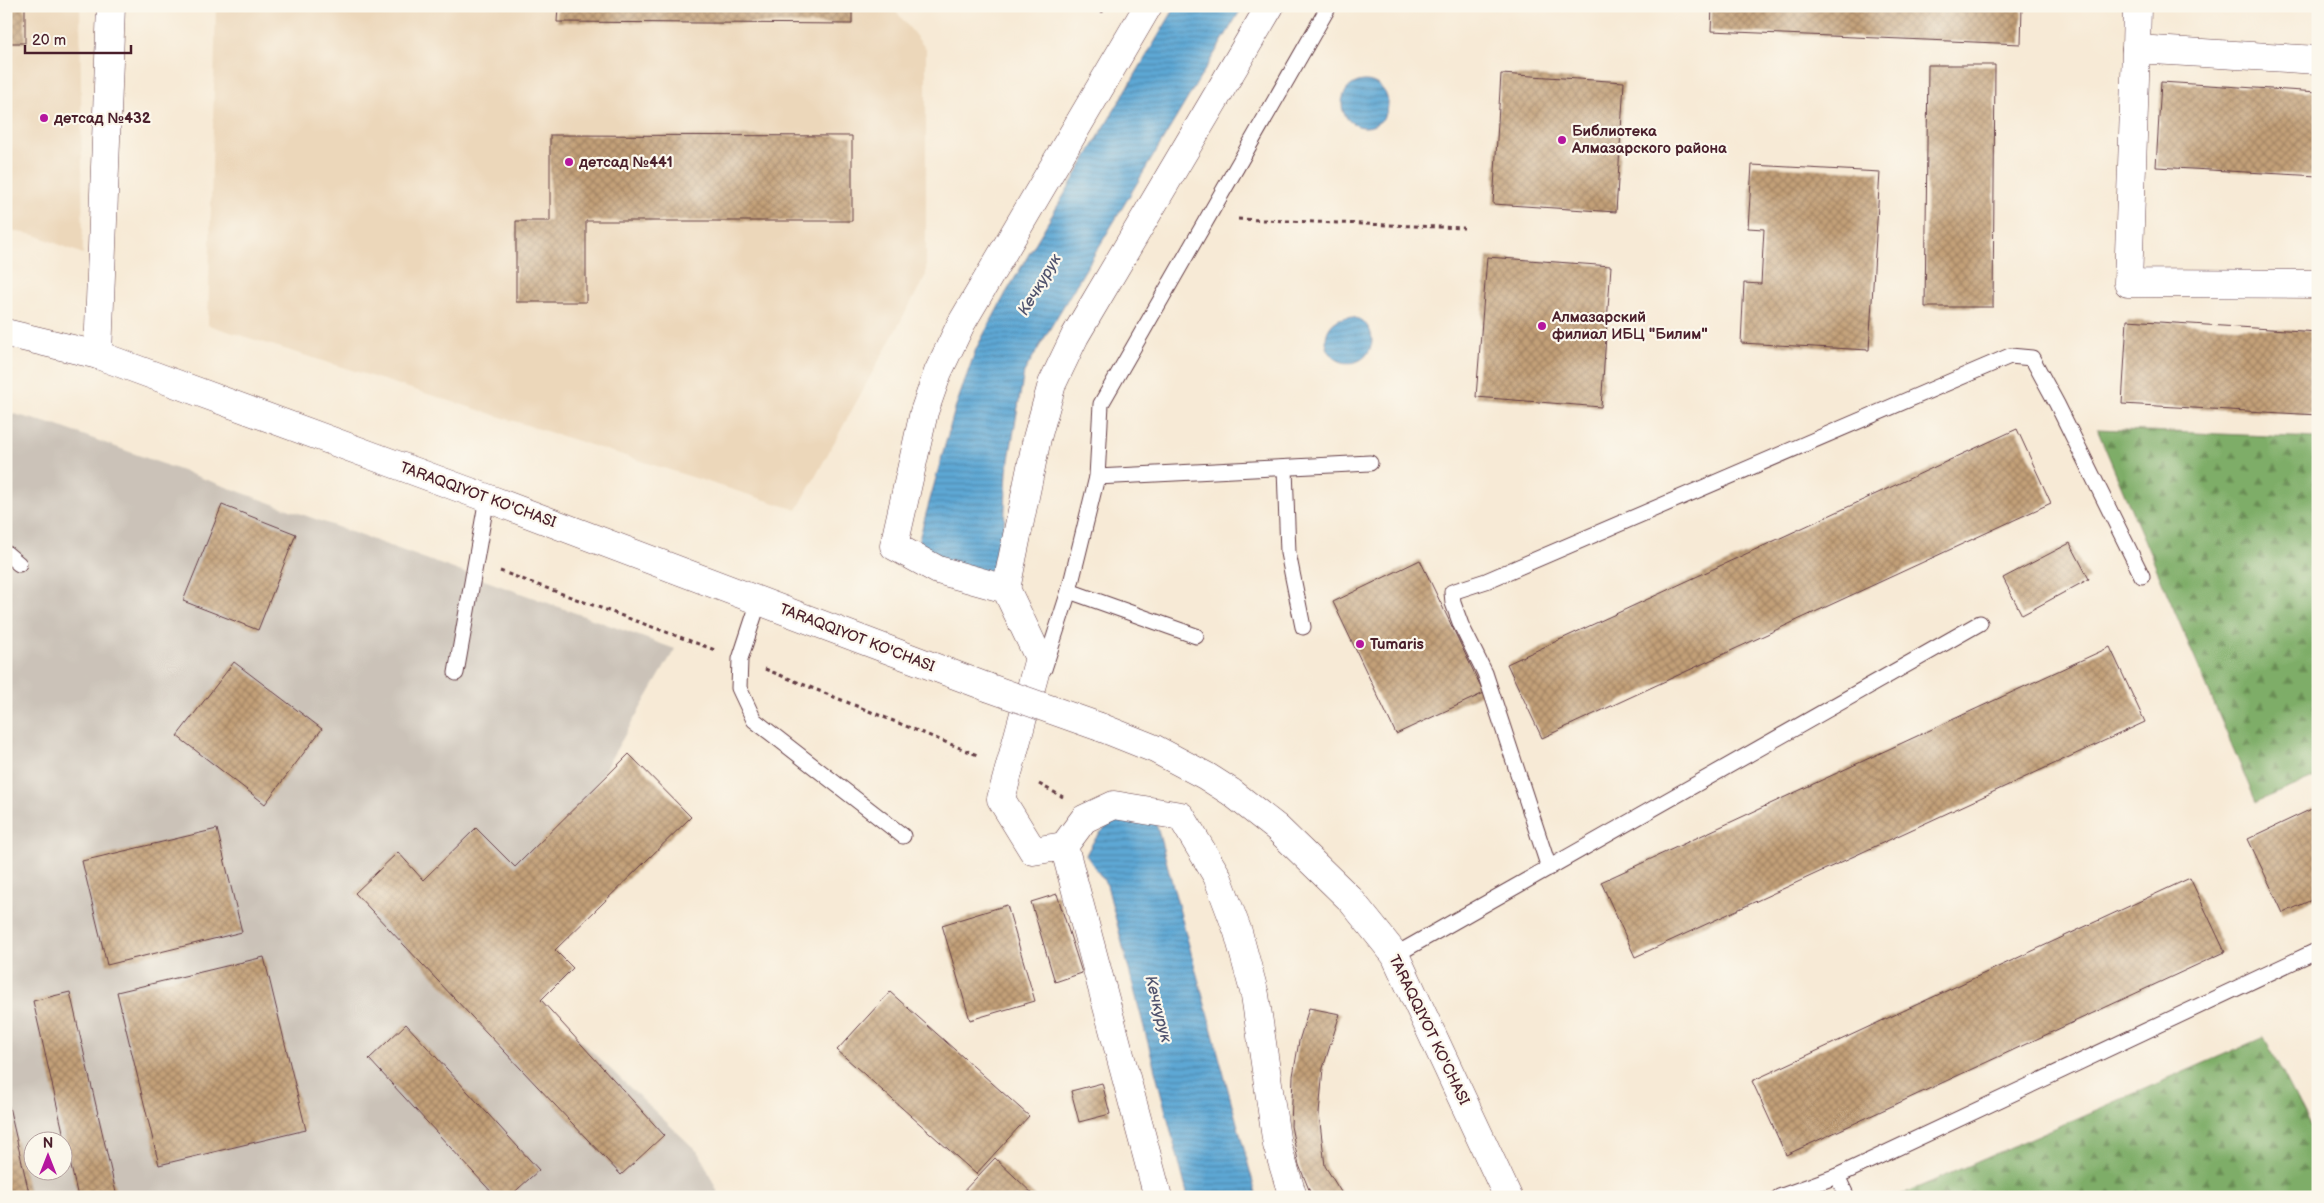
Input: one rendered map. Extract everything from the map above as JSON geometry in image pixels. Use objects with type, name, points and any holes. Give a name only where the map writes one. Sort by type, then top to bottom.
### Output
[{"type":"street","points":[[98,355],[110,6]]},
{"type":"street","points":[[1006,589],[938,570],[894,546],[924,412],[938,372],[961,324],[1148,6]]},
{"type":"street","points":[[1270,6],[1075,336],[1052,384],[1037,438],[1006,589],[1039,658],[1001,800],[1032,851],[1064,846],[1084,819],[1114,805],[1181,816],[1217,876],[1238,932],[1255,995],[1278,1145],[1293,1197]]},
{"type":"street","points":[[2137,6],[2128,283],[2318,284]]},
{"type":"street","points":[[2136,48],[2318,60]]},
{"type":"street","name":"TARAQQIYOT KO'CHASI","points":[[6,333],[98,355],[487,498],[987,687],[1100,727],[1154,749],[1198,771],[1254,809],[1325,872],[1374,926],[1396,955],[1508,1197]]},
{"type":"street","points":[[1064,846],[1158,1197]]},
{"type":"lane","points":[[1034,703],[1069,591],[1097,477],[1101,404],[1329,6]]},
{"type":"lane","points":[[1549,868],[1485,673],[1461,625],[1453,603],[1452,592],[1486,581],[2010,356],[2032,358],[2057,404],[2142,576]]},
{"type":"lane","points":[[1097,477],[1370,463]]},
{"type":"lane","points":[[1285,468],[1288,553],[1303,627]]},
{"type":"lane","points":[[456,673],[474,562],[487,498]]},
{"type":"lane","points":[[6,553],[18,564]]},
{"type":"lane","points":[[1069,591],[1196,636]]},
{"type":"lane","points":[[760,601],[740,659],[739,688],[754,720],[903,836]]},
{"type":"lane","points":[[1396,955],[1980,623]]},
{"type":"lane","points":[[1779,1197],[1837,1176],[2318,950]]},
{"type":"lane","points":[[1837,1176],[1847,1197]]},
{"type":"path","points":[[1207,218],[1464,228]]},
{"type":"path","points":[[474,562],[740,659],[1010,768],[1095,814]]},
{"type":"shaded area","name":"детсад №432","points":[[6,6],[80,6],[83,254],[35,235],[6,230]]},
{"type":"shaded area","name":"детсад №441","points":[[216,6],[892,6],[926,49],[926,275],[797,510],[208,325]]},
{"type":"shaded area","points":[[6,412],[55,425],[675,649],[494,959],[700,1154],[720,1197],[6,1197]]},
{"type":"green space","points":[[2097,429],[2318,438],[2318,776],[2256,802]]},
{"type":"green space","points":[[2264,1037],[2318,1141],[2318,1197],[1896,1197]]},
{"type":"water","name":"Кечкурук","points":[[1176,6],[1243,6],[1024,372],[1007,471],[1002,566],[985,578],[974,582],[918,543],[955,409],[976,349],[1006,293]]},
{"type":"water","points":[[1365,81],[1378,85],[1384,91],[1388,104],[1384,117],[1378,123],[1365,127],[1352,123],[1346,117],[1342,104],[1346,91],[1352,85]]},
{"type":"water","points":[[1349,317],[1362,321],[1368,327],[1372,340],[1368,353],[1362,359],[1349,363],[1336,359],[1330,353],[1326,340],[1330,327],[1336,321]]},
{"type":"water","name":"Кечкурук","points":[[1128,815],[1156,823],[1257,1197],[1188,1197],[1107,885],[1086,855],[1102,830]]},
{"type":"building","points":[[6,6],[25,6],[25,43],[6,43]]},
{"type":"building","points":[[558,6],[852,6],[852,24],[557,22]]},
{"type":"building","points":[[1712,6],[2022,6],[2021,44],[1711,31]]},
{"type":"building","points":[[1928,65],[1995,65],[1993,307],[1925,307]]},
{"type":"building","points":[[1501,74],[1624,82],[1616,212],[1493,204]]},
{"type":"building","points":[[2161,82],[2318,92],[2318,176],[2156,167]]},
{"type":"building","points":[[550,135],[852,136],[852,221],[586,221],[586,302],[516,302],[516,221],[550,221]]},
{"type":"building","points":[[1752,165],[1880,172],[1869,350],[1741,343],[1744,283],[1761,284],[1764,229],[1748,228]]},
{"type":"building","points":[[1487,257],[1611,266],[1601,407],[1476,397]]},
{"type":"building","points":[[2127,320],[2318,332],[2318,415],[2122,404]]},
{"type":"building","points":[[2017,429],[2051,503],[1542,738],[1507,664]]},
{"type":"building","points":[[222,505],[296,534],[258,630],[183,601]]},
{"type":"building","points":[[2070,543],[2089,579],[2022,615],[2003,578]]},
{"type":"building","points":[[1420,560],[1484,693],[1396,734],[1333,602]]},
{"type":"building","points":[[2110,647],[2145,722],[1635,957],[1601,882]]},
{"type":"building","points":[[234,662],[322,729],[265,804],[177,736]]},
{"type":"building","points":[[629,754],[691,817],[555,950],[573,968],[541,1000],[664,1135],[621,1175],[355,893],[398,852],[423,880],[476,828],[515,867]]},
{"type":"building","points":[[2318,806],[2318,897],[2283,913],[2248,839]]},
{"type":"building","points":[[217,829],[242,932],[107,965],[82,861]]},
{"type":"building","points":[[2190,878],[2225,952],[1786,1155],[1752,1081]]},
{"type":"building","points":[[1057,894],[1082,973],[1055,982],[1031,902]]},
{"type":"building","points":[[1007,905],[1035,1001],[970,1020],[942,925]]},
{"type":"building","points":[[264,957],[306,1130],[159,1165],[117,992]]},
{"type":"building","points":[[70,992],[117,1197],[78,1197],[72,1171],[72,1130],[63,1130],[33,1001]]},
{"type":"building","points":[[890,992],[1029,1116],[976,1174],[837,1050]]},
{"type":"building","points":[[1309,1008],[1340,1014],[1323,1068],[1319,1114],[1325,1166],[1344,1197],[1312,1197],[1299,1165],[1291,1126],[1293,1076],[1299,1041]]},
{"type":"building","points":[[406,1024],[539,1170],[509,1197],[496,1197],[369,1059]]},
{"type":"building","points":[[1102,1083],[1110,1114],[1079,1122],[1071,1091]]},
{"type":"building","points":[[7,1098],[22,1163],[22,1180],[26,1180],[30,1197],[6,1197]]},
{"type":"building","points":[[995,1158],[1036,1197],[958,1197]]},
{"type":"place","name":"детсад №432","points":[[44,118]]},
{"type":"place","name":"Библиотека Алмазарского района","points":[[1562,140]]},
{"type":"place","name":"детсад №441","points":[[569,162]]},
{"type":"place","name":"Алмазарский филиал ИБЦ \"Билим\"","points":[[1542,326]]},
{"type":"place","name":"Tumaris","points":[[1360,644]]}]
